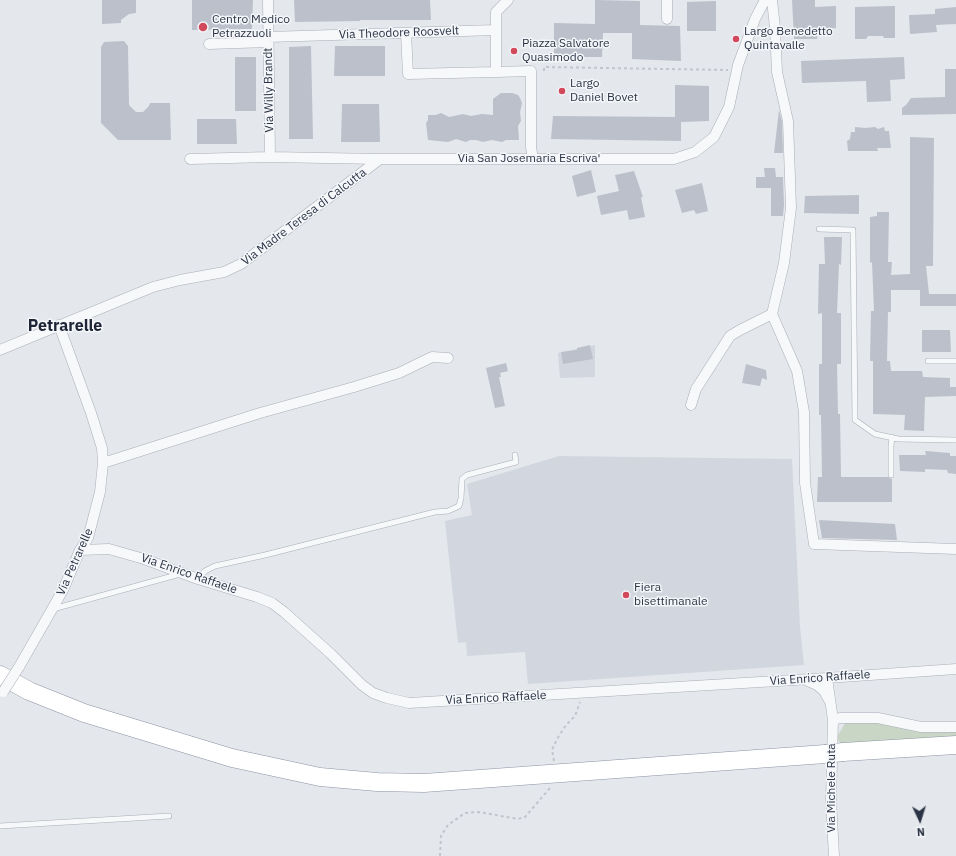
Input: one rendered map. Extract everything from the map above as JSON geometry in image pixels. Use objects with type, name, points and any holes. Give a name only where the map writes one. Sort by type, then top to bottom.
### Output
[{"type":"highway","points":[[1,687],[29,691],[91,715],[232,758],[320,777],[377,782],[424,782],[956,745]]},
{"type":"street","name":"Via Willy Brandt","points":[[268,0],[270,156]]},
{"type":"street","points":[[496,72],[496,12],[508,0]]},
{"type":"street","points":[[667,0],[667,19]]},
{"type":"street","name":"Via San Josemaria Escriva'","points":[[190,159],[270,156],[380,159],[674,159],[694,152],[714,137],[729,107],[738,65],[765,0]]},
{"type":"street","points":[[772,0],[778,72],[788,121],[792,208],[784,263],[772,314],[797,371],[804,412],[805,483],[814,544],[956,549]]},
{"type":"street","name":"Via Theodore Roosvelt","points":[[209,44],[406,33],[496,30]]},
{"type":"street","points":[[406,33],[408,74],[531,71],[531,147],[533,159]]},
{"type":"street","name":"Via Madre Teresa di Calcutta","points":[[0,350],[152,287],[224,272],[241,264],[380,159]]},
{"type":"street","points":[[691,405],[696,389],[730,336],[772,314]]},
{"type":"street","name":"Via Petrarelle","points":[[1,687],[19,667],[63,590],[80,550],[88,538],[100,492],[103,463],[102,448],[59,325]]},
{"type":"street","points":[[103,463],[245,418],[399,373],[432,357],[448,358]]},
{"type":"street","name":"Via Enrico Raffaele","points":[[80,550],[109,549],[144,559],[198,579],[272,603],[325,649],[362,685],[387,698],[409,703],[956,669]]},
{"type":"street","name":"Via Michele Ruta","points":[[827,678],[833,720],[831,800],[834,856]]},
{"type":"street","name":"Via Michele Ruta","points":[[803,679],[824,691],[830,703]]},
{"type":"street","points":[[833,720],[840,718],[878,718],[921,727],[956,727]]},
{"type":"lane","points":[[819,229],[853,230],[855,420],[875,434],[892,438],[956,440]]},
{"type":"lane","points":[[928,361],[956,361]]},
{"type":"lane","points":[[891,475],[892,438]]},
{"type":"lane","points":[[198,579],[206,571],[215,566],[265,555],[435,512],[448,511],[459,506],[462,479],[467,475],[516,462],[515,455]]},
{"type":"lane","points":[[53,609],[183,573]]},
{"type":"lane","points":[[0,826],[169,816]]},
{"type":"path","points":[[544,71],[544,67],[724,69]]},
{"type":"path","points":[[555,765],[552,750],[566,725],[575,716],[582,693]]},
{"type":"path","points":[[440,856],[441,836],[448,825],[465,813],[479,812],[518,819],[526,817],[551,787]]},
{"type":"shaded area","points":[[595,345],[595,377],[560,378],[558,353]]},
{"type":"shaded area","name":"Fiera bisettimanale","points":[[559,456],[792,459],[800,627],[804,665],[528,684],[525,652],[467,656],[466,642],[458,643],[445,521],[472,515],[467,484]]},
{"type":"green space","points":[[847,720],[956,730],[956,740],[841,744],[837,739],[838,735]]},
{"type":"building","points":[[102,0],[136,0],[136,13],[129,14],[121,20],[121,23],[102,24]]},
{"type":"building","points":[[192,0],[253,0],[252,29],[192,30]]},
{"type":"building","points":[[294,0],[430,0],[431,20],[295,22]]},
{"type":"building","points":[[595,0],[640,1],[640,25],[680,26],[681,61],[632,59],[632,33],[603,33],[602,57],[554,57],[554,23],[595,24]]},
{"type":"building","points":[[792,0],[815,0],[815,7],[836,6],[836,28],[818,29],[817,39],[794,39]]},
{"type":"building","points":[[716,1],[716,31],[687,31],[687,2]]},
{"type":"building","points":[[895,6],[895,38],[868,36],[866,39],[855,39],[855,7]]},
{"type":"building","points":[[956,7],[956,24],[936,25],[937,32],[910,34],[909,15],[935,14],[935,9]]},
{"type":"building","points":[[124,41],[128,46],[129,105],[136,112],[143,112],[150,103],[170,103],[171,140],[118,140],[101,123],[101,47],[104,42]]},
{"type":"building","points":[[311,46],[313,139],[289,139],[289,47]]},
{"type":"building","points":[[335,46],[385,46],[385,76],[334,76]]},
{"type":"building","points":[[235,57],[256,57],[256,111],[235,111]]},
{"type":"building","points":[[904,57],[905,79],[890,80],[891,101],[867,102],[866,81],[802,83],[801,61]]},
{"type":"building","points":[[945,69],[956,69],[956,114],[902,115],[902,108],[911,98],[945,97]]},
{"type":"building","points":[[675,85],[709,86],[709,121],[681,122],[681,141],[551,139],[553,116],[675,117]]},
{"type":"building","points":[[501,93],[512,93],[518,95],[522,103],[520,112],[521,121],[518,126],[519,140],[506,140],[502,142],[492,140],[483,142],[470,140],[466,142],[456,139],[448,142],[428,140],[426,123],[428,120],[428,115],[436,115],[441,113],[449,117],[463,114],[471,116],[482,114],[493,115],[493,99]]},
{"type":"building","points":[[342,104],[379,104],[380,142],[341,142]]},
{"type":"building","points":[[779,110],[782,122],[783,153],[774,153]]},
{"type":"building","points":[[197,119],[236,119],[237,144],[197,144]]},
{"type":"building","points":[[855,127],[875,127],[878,129],[884,127],[885,131],[889,131],[891,148],[877,148],[878,151],[848,151],[847,141],[850,139],[851,132],[855,132]]},
{"type":"building","points":[[910,137],[934,138],[933,266],[926,266],[929,294],[956,294],[956,306],[920,306],[920,290],[891,290],[891,312],[888,312],[887,361],[890,361],[891,371],[922,371],[923,377],[950,378],[950,387],[956,387],[956,396],[925,397],[924,431],[904,430],[905,415],[873,414],[873,361],[870,361],[871,311],[874,311],[872,262],[870,263],[870,217],[877,216],[877,212],[889,212],[888,262],[892,262],[891,275],[910,274]]},
{"type":"building","points":[[764,168],[775,168],[776,177],[783,177],[783,216],[771,216],[771,188],[756,188],[756,177],[765,177]]},
{"type":"building","points":[[591,170],[596,192],[577,197],[572,176]]},
{"type":"building","points":[[634,171],[643,197],[641,197],[645,217],[629,220],[627,210],[601,215],[597,196],[619,191],[615,175]]},
{"type":"building","points":[[702,183],[708,211],[696,214],[694,210],[682,213],[675,190]]},
{"type":"building","points":[[859,195],[859,214],[804,213],[805,196]]},
{"type":"building","points":[[824,237],[842,237],[841,265],[839,264],[837,313],[841,313],[841,364],[837,364],[838,414],[840,414],[841,477],[888,477],[892,479],[892,502],[817,502],[818,477],[822,477],[821,415],[819,415],[819,364],[822,364],[822,313],[818,314],[819,264],[825,264]]},
{"type":"building","points":[[922,330],[950,330],[951,352],[922,352]]},
{"type":"building","points":[[590,345],[593,359],[563,364],[561,352],[577,350],[577,348]]},
{"type":"building","points":[[506,363],[508,371],[500,373],[501,377],[499,377],[505,406],[495,408],[486,368]]},
{"type":"building","points":[[746,364],[766,370],[767,380],[762,378],[760,386],[742,383]]},
{"type":"building","points":[[925,451],[950,453],[950,456],[956,456],[956,474],[948,473],[947,470],[925,469],[925,472],[900,471],[899,455],[926,455]]},
{"type":"building","points":[[819,520],[895,524],[897,540],[822,538]]},
{"type":"place","name":"Centro Medico Petrazzuoli","points":[[203,27]]},
{"type":"place","name":"Largo Benedetto Quintavalle","points":[[736,39]]},
{"type":"place","name":"Piazza Salvatore Quasimodo","points":[[514,51]]},
{"type":"place","name":"Largo Daniel Bovet","points":[[562,91]]},
{"type":"place","name":"Fiera bisettimanale","points":[[626,595]]},
{"type":"district","name":"Petrarelle","points":[[65,326]]}]
